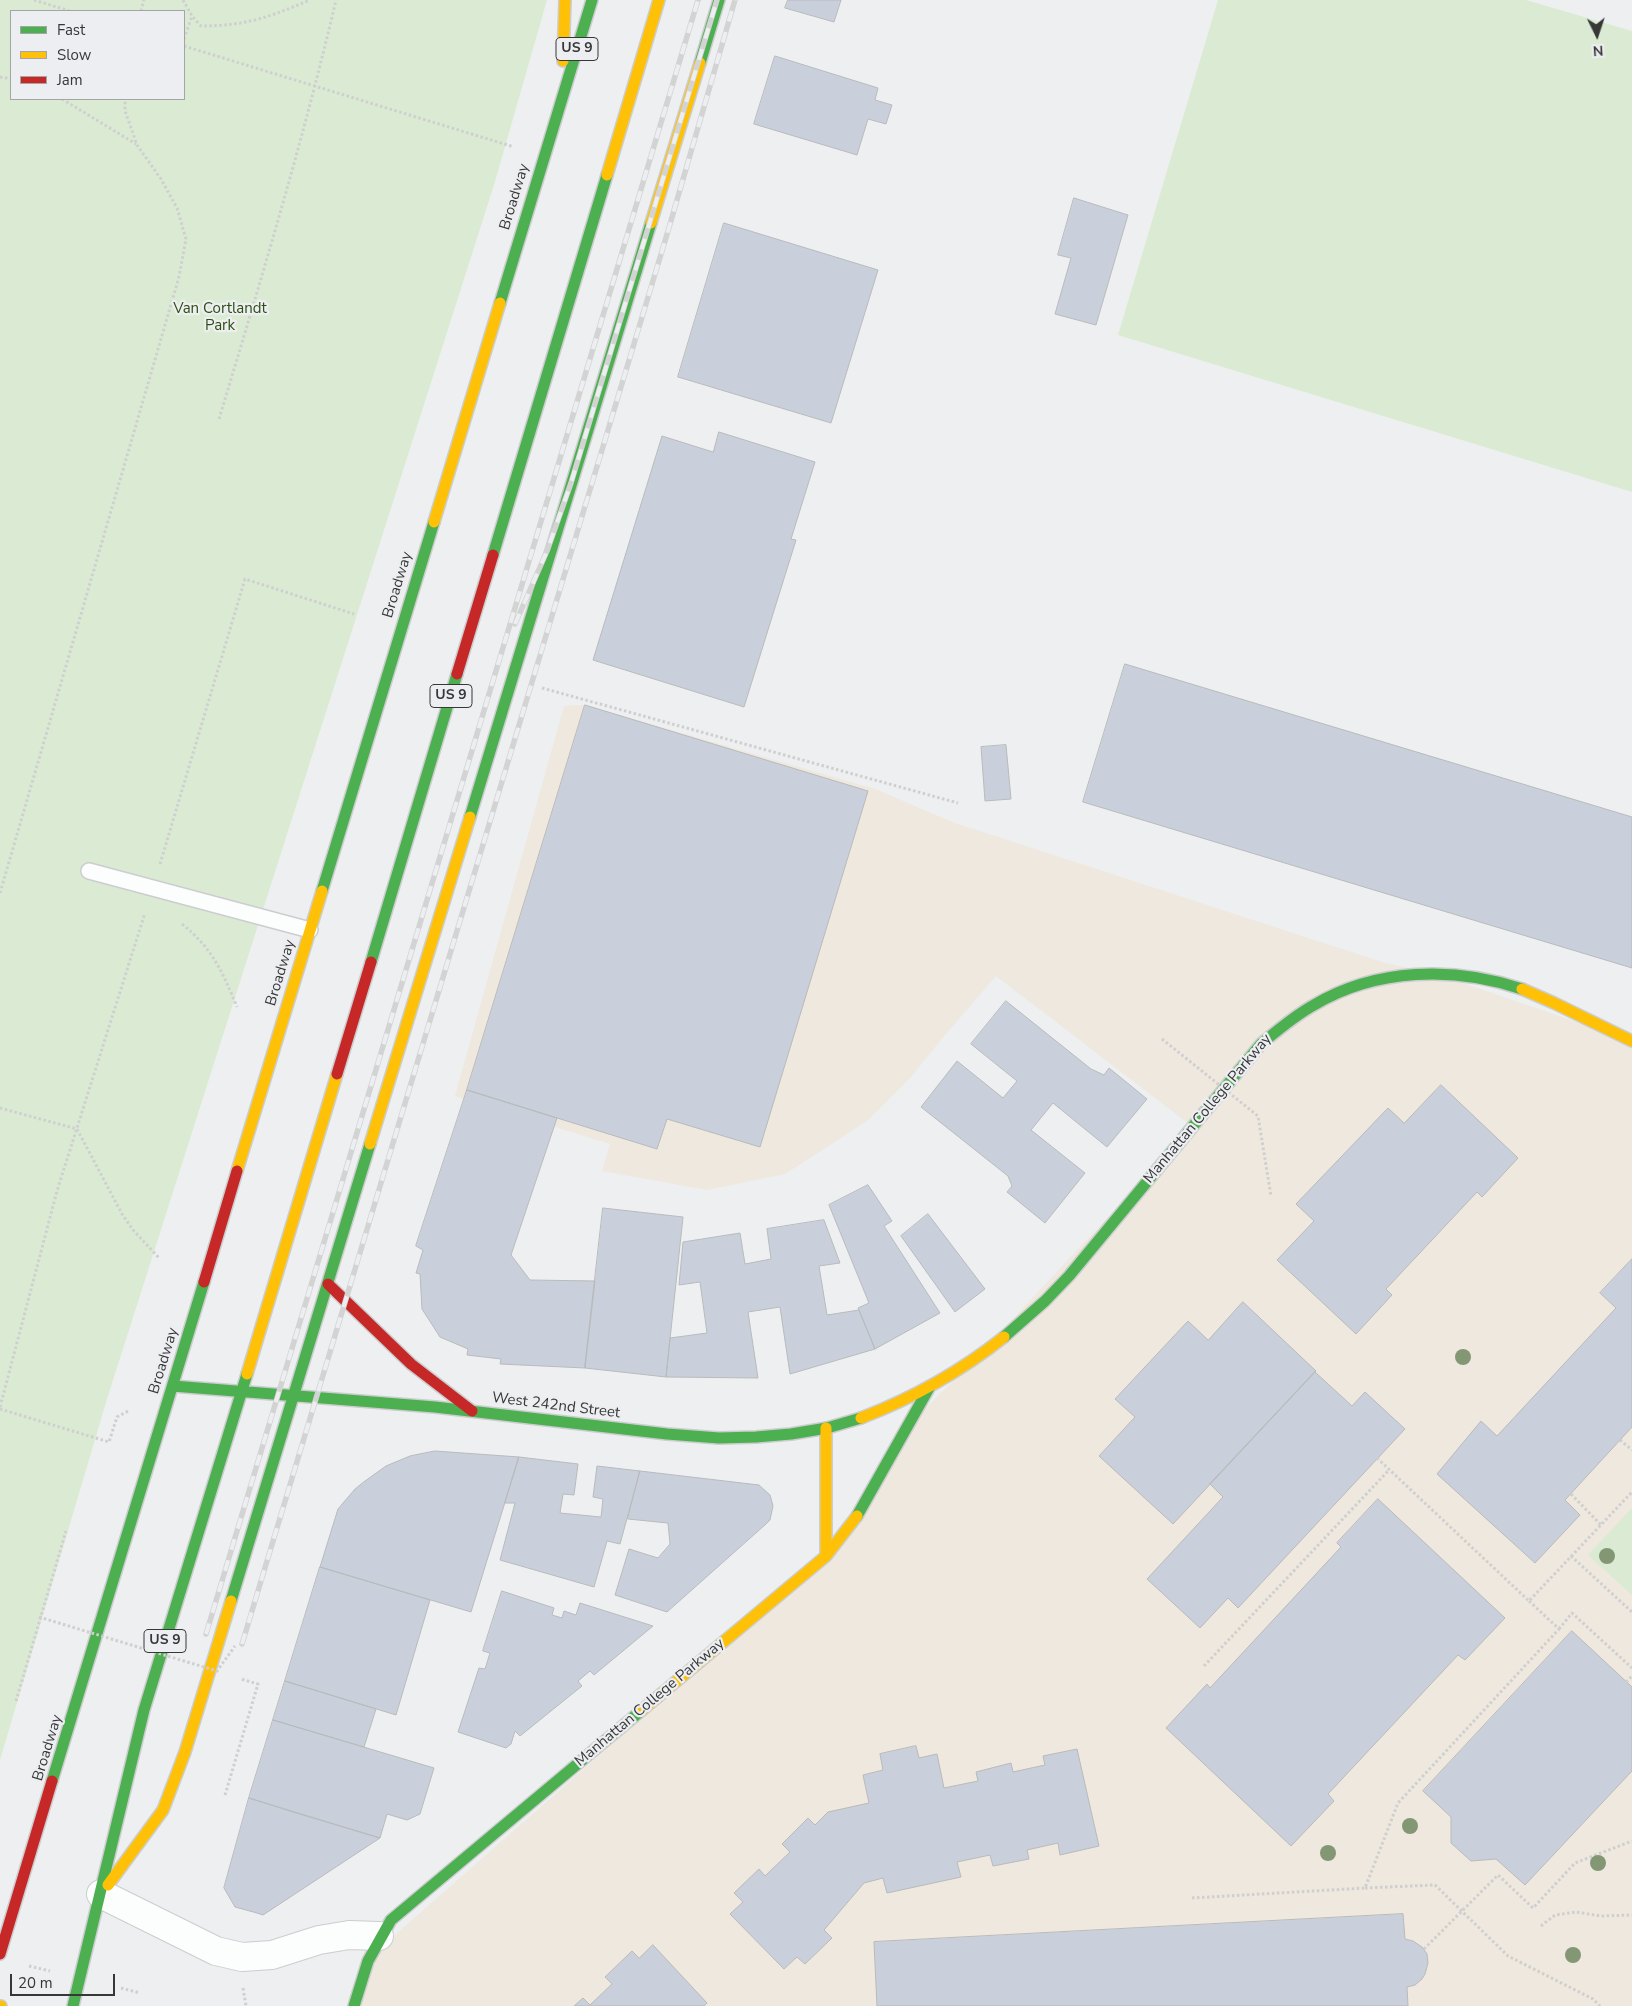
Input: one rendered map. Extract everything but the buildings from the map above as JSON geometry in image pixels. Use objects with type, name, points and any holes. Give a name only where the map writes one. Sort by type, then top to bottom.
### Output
[{"type":"main road","points":[[562,97],[565,0]]},
{"type":"main road","name":"Broadway","points":[[0,1954],[592,0]]},
{"type":"main road","name":"US 9","points":[[73,2006],[144,1710],[242,1392],[659,0]]},
{"type":"main road","name":"US 9","points":[[101,1894],[163,1810],[194,1725],[719,0]]},
{"type":"main road","name":"Manhattan College Parkway","points":[[354,2006],[362,1979],[380,1936],[391,1920],[826,1556],[856,1517],[929,1388],[1000,1341],[1047,1301],[1260,1044],[1291,1019],[1323,999],[1361,984],[1398,976],[1434,973],[1487,979],[1530,992],[1632,1041]]},
{"type":"main road","points":[[328,1284],[411,1364],[472,1411]]},
{"type":"main road","name":"West 242nd Street","points":[[172,1386],[472,1411],[665,1434],[720,1438],[764,1437],[826,1428],[871,1413],[929,1388]]},
{"type":"main road","points":[[826,1428],[826,1556]]},
{"type":"street","points":[[101,1894],[216,1951],[235,1956],[272,1955],[319,1940],[349,1935],[380,1936]]},
{"type":"lane","points":[[89,871],[151,893],[310,930]]},
{"type":"path","points":[[34,0],[67,10]]},
{"type":"path","points":[[184,0],[192,16],[201,26],[227,26],[258,20],[310,0]]},
{"type":"path","points":[[220,419],[286,198],[316,87],[336,0]]},
{"type":"path","points":[[185,36],[192,16]]},
{"type":"path","points":[[185,46],[544,156]]},
{"type":"path","points":[[64,100],[136,145]]},
{"type":"path","points":[[0,893],[179,277],[186,239],[178,208],[161,179],[136,145],[125,111],[125,100]]},
{"type":"path","points":[[123,1418],[117,1417],[109,1442],[0,1408],[57,1191],[151,893],[245,579],[354,614]]},
{"type":"path","points":[[537,686],[958,803]]},
{"type":"path","points":[[151,893],[214,956],[237,1007]]},
{"type":"path","points":[[1162,1039],[1258,1116],[1271,1196]]},
{"type":"path","points":[[0,1108],[77,1129],[122,1214],[133,1230],[160,1259]]},
{"type":"path","points":[[1620,1440],[1632,1450]]},
{"type":"path","points":[[1377,1458],[1559,1628]]},
{"type":"path","points":[[1204,1666],[1389,1470]]},
{"type":"path","points":[[1529,1601],[1632,1492]]},
{"type":"path","points":[[1571,1494],[1601,1525]]},
{"type":"path","points":[[16,1701],[39,1617],[66,1531]]},
{"type":"path","points":[[1572,1556],[1632,1612]]},
{"type":"path","points":[[1365,1888],[1398,1803],[1572,1614],[1632,1668]]},
{"type":"path","points":[[39,1617],[217,1671],[235,1646]]},
{"type":"path","points":[[1626,1682],[1632,1676]]},
{"type":"path","points":[[225,1795],[258,1684]]},
{"type":"path","points":[[1424,1949],[1498,1875],[1533,1908],[1575,1863],[1632,1842]]},
{"type":"path","points":[[1192,1898],[1435,1885],[1508,1956],[1593,1999],[1600,2006]]},
{"type":"path","points":[[1541,1926],[1555,1915],[1576,1912],[1601,1916],[1632,1915]]},
{"type":"path","points":[[24,1965],[53,1972]]},
{"type":"path","points":[[120,1988],[140,1993]]},
{"type":"shaded area","points":[[585,705],[875,789],[952,822],[1385,963],[1434,973],[1632,1041],[1632,2006],[354,2006],[370,1957],[826,1556],[907,1427],[975,1359],[1193,1127],[996,976],[910,1078],[867,1121],[785,1174],[707,1190],[602,1171],[610,1144],[455,1096],[564,706]]},
{"type":"green space","name":"Van Cortlandt Park","points":[[0,0],[547,0],[494,185],[107,1399],[0,1760]]},
{"type":"green space","points":[[1218,0],[1526,0],[1632,31],[1632,492],[1118,335]]},
{"type":"green space","points":[[1632,1508],[1632,1595],[1588,1555]]},
{"type":"railway","points":[[206,1634],[698,0]]},
{"type":"railway","points":[[515,624],[547,551],[571,483],[717,0]]},
{"type":"railway","points":[[242,1644],[668,231],[735,0]]},
{"type":"traffic: fast","points":[[500,303],[592,0]]},
{"type":"traffic: fast","points":[[700,63],[719,0]]},
{"type":"traffic: fast","points":[[493,555],[607,175]]},
{"type":"traffic: fast","points":[[470,817],[651,223]]},
{"type":"traffic: fast","points":[[322,891],[434,522]]},
{"type":"traffic: fast","points":[[371,962],[457,674]]},
{"type":"traffic: fast","points":[[1004,1337],[1045,1301],[1069,1276],[1261,1044],[1286,1023],[1314,1005],[1338,993],[1363,984],[1416,974],[1470,977],[1522,989]]},
{"type":"traffic: fast","points":[[231,1601],[370,1144]]},
{"type":"traffic: fast","points":[[52,1781],[204,1282]]},
{"type":"traffic: fast","points":[[73,2006],[144,1710],[247,1374]]},
{"type":"traffic: fast","points":[[173,1386],[435,1407],[667,1434],[719,1438],[791,1434],[827,1428],[861,1418]]},
{"type":"traffic: fast","points":[[857,1516],[929,1388]]},
{"type":"traffic: fast","points":[[354,2006],[368,1961],[391,1920],[642,1710]]},
{"type":"traffic: slow","points":[[563,61],[565,0]]},
{"type":"traffic: slow","points":[[607,175],[659,0]]},
{"type":"traffic: slow","points":[[651,223],[700,63]]},
{"type":"traffic: slow","points":[[434,522],[500,303]]},
{"type":"traffic: slow","points":[[370,1144],[470,817]]},
{"type":"traffic: slow","points":[[237,1171],[322,891]]},
{"type":"traffic: slow","points":[[1522,989],[1632,1041]]},
{"type":"traffic: slow","points":[[247,1374],[337,1074]]},
{"type":"traffic: slow","points":[[861,1418],[899,1402],[936,1383],[970,1362],[1004,1337]]},
{"type":"traffic: slow","points":[[826,1428],[826,1556]]},
{"type":"traffic: slow","points":[[642,1710],[826,1556],[857,1516]]},
{"type":"traffic: slow","points":[[108,1885],[163,1810],[185,1752],[231,1601]]},
{"type":"traffic: jam","points":[[457,674],[493,555]]},
{"type":"traffic: jam","points":[[337,1074],[371,962]]},
{"type":"traffic: jam","points":[[204,1282],[237,1171]]},
{"type":"traffic: jam","points":[[328,1284],[411,1364],[472,1411]]},
{"type":"traffic: jam","points":[[0,1954],[52,1781]]}]
